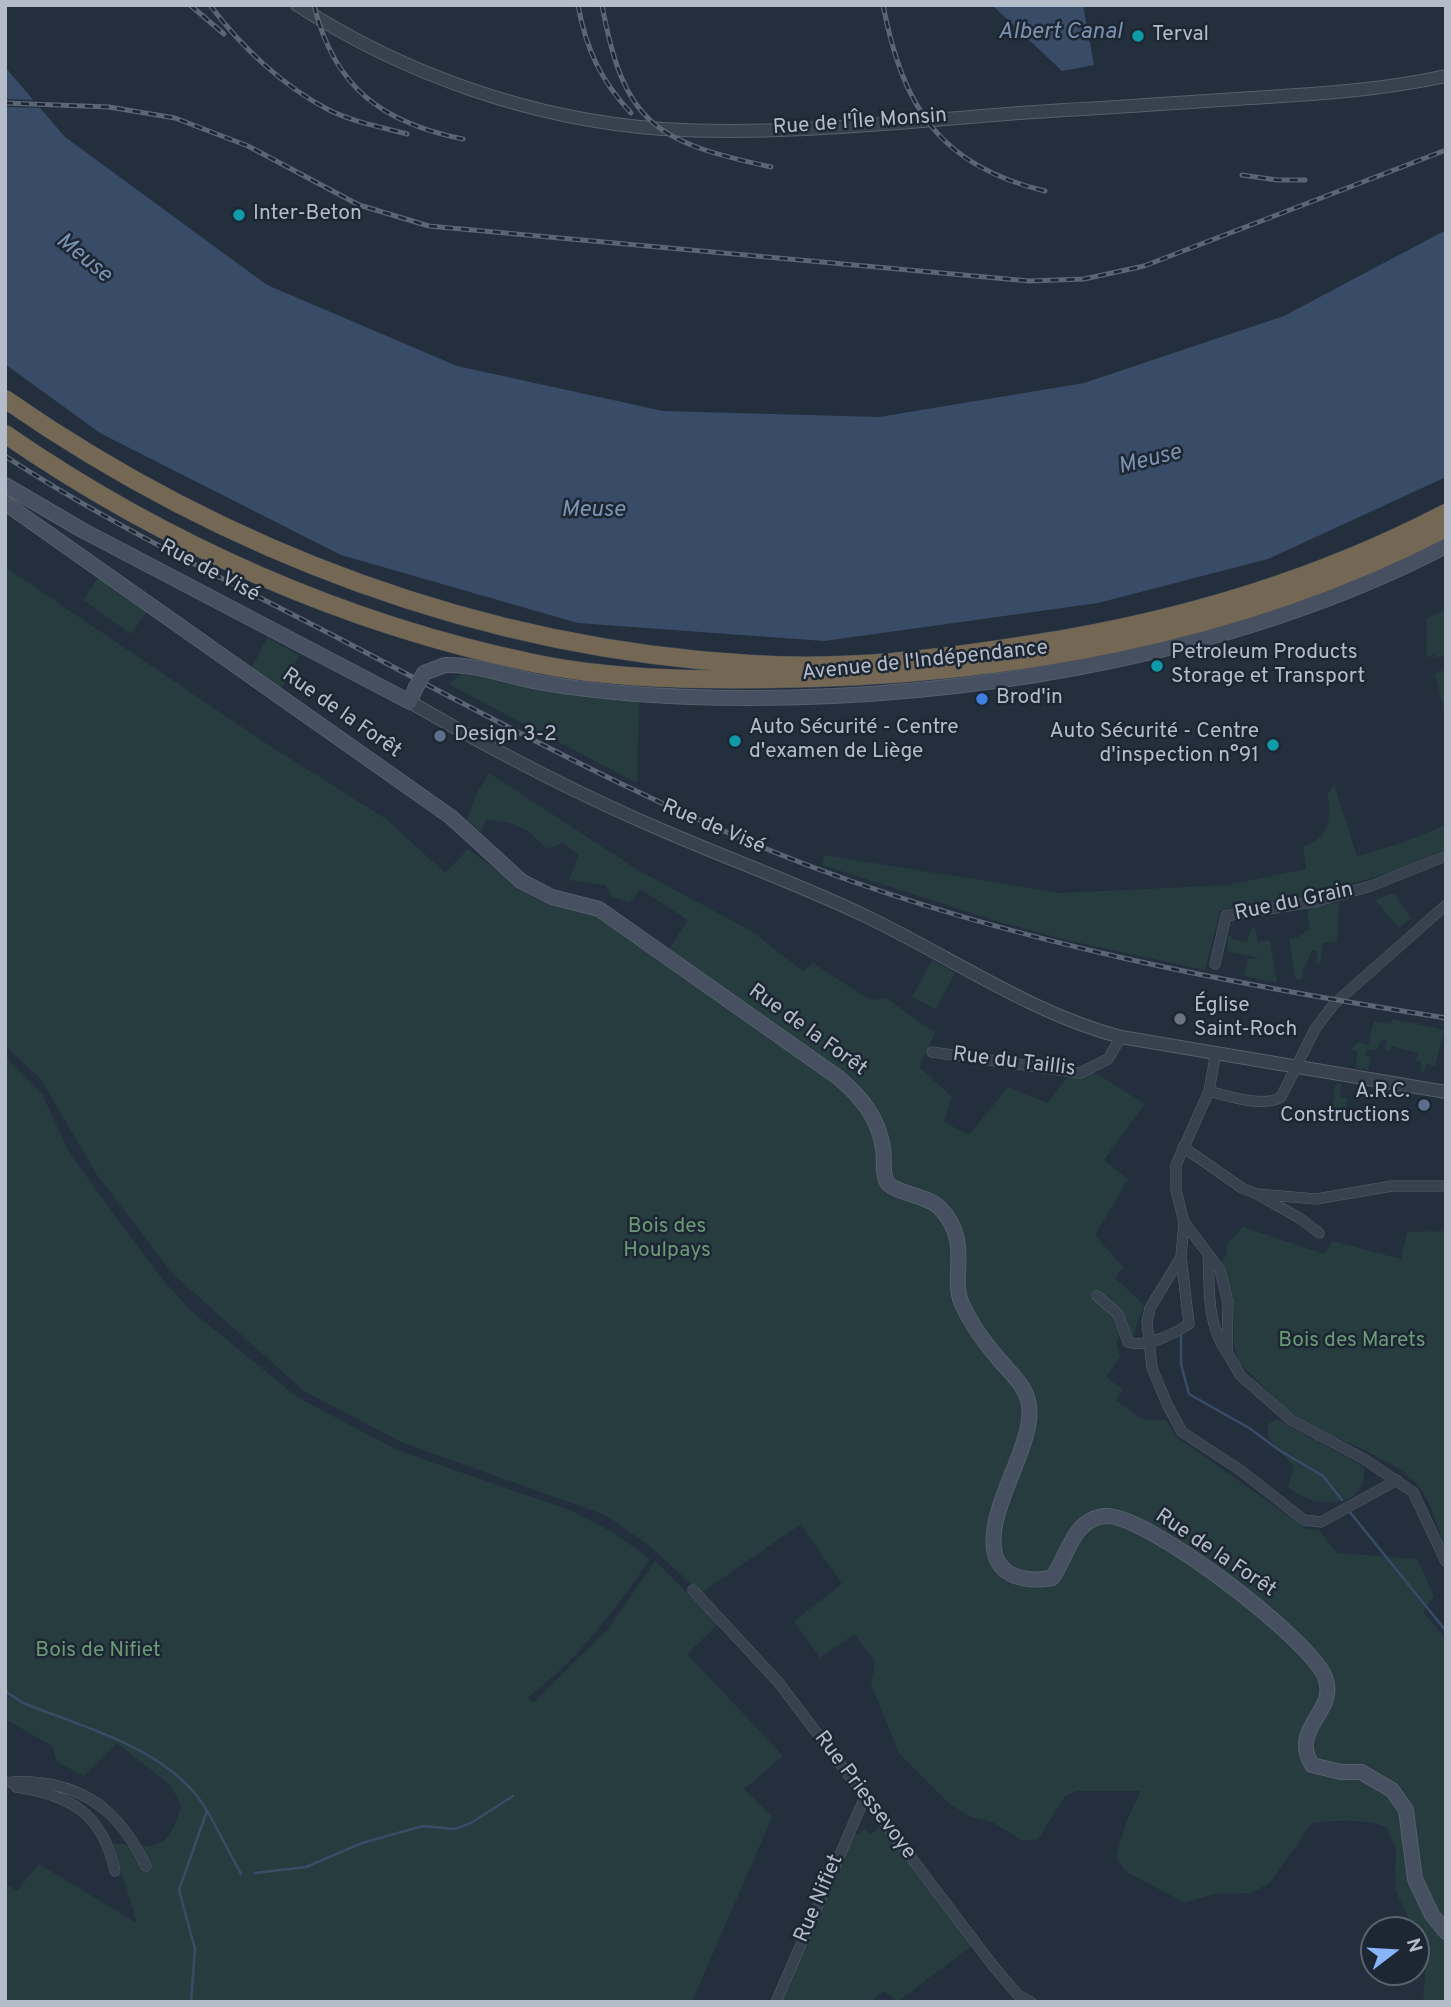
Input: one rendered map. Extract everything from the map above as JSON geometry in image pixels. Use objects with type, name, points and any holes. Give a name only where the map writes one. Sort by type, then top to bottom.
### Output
[{"type":"highway","points":[[5,399],[83,450],[220,525],[291,558],[377,591],[543,637],[634,653],[753,664],[823,665],[927,659],[1075,638],[1163,619],[1332,566],[1446,513]]},
{"type":"highway","points":[[5,434],[64,474],[209,552],[278,584],[368,619],[451,644],[537,664],[655,677],[870,677],[988,665],[1077,650],[1245,610],[1337,578],[1446,528]]},
{"type":"main road","name":"Rue de Visé","points":[[5,485],[82,530],[412,695]]},
{"type":"main road","name":"Rue de la Forêt","points":[[5,503],[451,817],[521,881],[552,897],[599,909],[839,1078],[861,1097],[881,1133],[886,1180],[892,1188],[926,1196],[941,1208],[959,1244],[960,1300],[996,1357],[1026,1392],[1030,1417],[995,1522],[994,1550],[1005,1570],[1028,1582],[1052,1578],[1080,1528],[1105,1517],[1122,1519],[1144,1529],[1255,1602],[1324,1675],[1327,1699],[1306,1738],[1306,1754],[1312,1765],[1341,1772],[1361,1772],[1392,1790],[1406,1810],[1415,1879],[1432,1915],[1446,1931]]},
{"type":"main road","name":"Avenue de l'Indépendance","points":[[412,695],[424,673],[444,665],[585,690],[690,697],[810,695],[997,680],[1140,654],[1237,629],[1346,591],[1446,546]]},
{"type":"street","name":"Rue de l'Île Monsin","points":[[297,5],[382,53],[468,88],[559,113],[660,128],[756,130],[1115,107],[1352,91],[1446,76]]},
{"type":"street","name":"Rue de Visé","points":[[412,695],[507,755],[661,830],[861,914],[1035,1006],[1080,1026],[1121,1037],[1446,1093]]},
{"type":"street","name":"Rue du Grain","points":[[1215,964],[1226,916],[1318,901],[1371,886],[1446,856]]},
{"type":"street","points":[[1209,1091],[1256,1100],[1276,1100],[1285,1091],[1315,1029],[1334,1004],[1446,905]]},
{"type":"street","name":"Rue du Taillis","points":[[932,1052],[1080,1073],[1108,1059],[1121,1037]]},
{"type":"street","points":[[1097,1296],[1118,1314],[1128,1342],[1148,1341],[1189,1324],[1181,1257],[1184,1222],[1175,1175],[1183,1147],[1209,1091],[1216,1052]]},
{"type":"street","points":[[1183,1147],[1242,1188],[1301,1219],[1319,1233]]},
{"type":"street","points":[[1257,1194],[1316,1199],[1392,1186],[1446,1186]]},
{"type":"street","points":[[1184,1222],[1208,1253],[1224,1284],[1228,1303],[1227,1352]]},
{"type":"street","points":[[1208,1253],[1210,1312],[1217,1336],[1240,1374],[1291,1420],[1397,1480],[1413,1492],[1446,1562]]},
{"type":"street","points":[[1181,1257],[1150,1308],[1147,1322],[1148,1341],[1157,1380],[1172,1419],[1182,1432],[1240,1470],[1304,1520],[1321,1522],[1397,1480]]},
{"type":"street","name":"Rue Priessevoye","points":[[693,1590],[779,1684],[994,1967],[1018,1995],[1031,2002]]},
{"type":"street","points":[[5,1784],[33,1782],[60,1786],[95,1801],[125,1828],[146,1866]]},
{"type":"street","points":[[5,1784],[46,1792],[85,1812],[102,1830],[115,1871]]},
{"type":"street","name":"Rue Nifiet","points":[[776,2002],[865,1797]]},
{"type":"green space","name":"Bois des Houlpays","points":[[5,567],[264,742],[386,819],[445,873],[468,849],[535,898],[598,914],[662,960],[688,920],[640,889],[630,902],[612,897],[605,885],[569,880],[579,855],[563,843],[546,849],[520,827],[496,821],[486,820],[481,832],[467,819],[478,791],[489,773],[638,870],[751,931],[803,971],[813,963],[870,1000],[886,998],[935,1033],[919,1067],[952,1097],[944,1122],[969,1135],[1008,1087],[1047,1103],[1069,1076],[1080,1077],[1094,1072],[1145,1104],[1104,1160],[1128,1179],[1095,1235],[1123,1267],[1115,1278],[1144,1305],[1133,1337],[1120,1336],[1116,1342],[1120,1357],[1106,1377],[1123,1389],[1116,1401],[1144,1420],[1166,1420],[1178,1438],[1307,1529],[1319,1530],[1337,1553],[1417,1559],[1434,1596],[1423,1612],[1446,1639],[1446,2002],[1423,2002],[1424,1986],[1430,1986],[1430,1916],[1407,1916],[1395,1889],[1396,1849],[1387,1827],[1350,1821],[1312,1823],[1270,1883],[1251,1893],[1213,1894],[1185,1903],[1125,1871],[1116,1857],[1126,1822],[1141,1791],[1077,1791],[1065,1796],[1038,1839],[1023,1841],[992,1822],[969,1816],[951,1805],[899,1753],[871,1684],[875,1662],[854,1634],[820,1658],[794,1621],[842,1584],[801,1524],[701,1593],[650,1546],[605,1515],[401,1442],[304,1391],[173,1274],[97,1175],[41,1079],[5,1046]]},
{"type":"green space","points":[[100,575],[148,610],[131,634],[83,600]]},
{"type":"green space","points":[[1444,611],[1446,661],[1442,655],[1436,658],[1434,654],[1426,658],[1427,618]]},
{"type":"green space","points":[[267,638],[299,655],[281,690],[251,669]]},
{"type":"green space","points":[[1446,669],[1446,717],[1435,674]]},
{"type":"green space","points":[[461,674],[639,700],[637,783],[448,684]]},
{"type":"green space","points":[[1334,784],[1357,856],[1399,844],[1446,825],[1446,849],[1398,870],[1304,898],[1220,911],[1205,970],[1071,941],[1003,923],[822,865],[824,855],[1060,893],[1227,885],[1306,869],[1303,846],[1311,844],[1323,834],[1329,812],[1327,796]]},
{"type":"green space","points":[[1394,893],[1411,918],[1399,928],[1375,900]]},
{"type":"green space","points":[[1339,903],[1337,942],[1323,943],[1320,964],[1316,962],[1318,952],[1312,950],[1304,970],[1302,968],[1303,979],[1296,980],[1289,939],[1298,937],[1310,928],[1307,908]]},
{"type":"green space","points":[[1252,927],[1255,928],[1258,942],[1270,940],[1277,983],[1244,976],[1248,959],[1260,958],[1227,951],[1228,935],[1232,936],[1232,939],[1247,942]]},
{"type":"green space","points":[[932,960],[955,973],[936,1009],[912,997]]},
{"type":"green space","points":[[1392,1019],[1444,1030],[1435,1066],[1426,1064],[1424,1072],[1420,1071],[1422,1062],[1416,1061],[1418,1053],[1391,1046],[1390,1052],[1385,1050],[1387,1040],[1382,1039],[1376,1051],[1367,1049],[1365,1055],[1371,1057],[1368,1070],[1356,1068],[1357,1052],[1350,1050],[1358,1042],[1368,1045],[1374,1021],[1391,1024]]},
{"type":"green space","name":"Bois de Nifiet","points":[[5,1057],[42,1094],[70,1154],[158,1274],[189,1309],[297,1397],[397,1450],[572,1511],[614,1533],[650,1559],[580,1650],[528,1697],[533,1703],[609,1628],[655,1561],[688,1594],[690,1592],[718,1624],[687,1654],[783,1756],[744,1789],[772,1817],[692,2002],[5,2002],[5,1935],[8,1932],[5,1930],[5,1883],[17,1891],[39,1864],[137,1923],[113,1843],[151,1846],[159,1843],[172,1831],[181,1805],[171,1786],[117,1743],[84,1776],[57,1762],[52,1746],[5,1719]]},
{"type":"green space","points":[[1336,1083],[1342,1084],[1340,1097],[1348,1099],[1346,1110],[1332,1108]]},
{"type":"green space","name":"Bois des Marets","points":[[1243,1227],[1324,1254],[1332,1241],[1401,1259],[1407,1232],[1446,1231],[1446,1549],[1430,1506],[1417,1484],[1398,1468],[1322,1431],[1317,1441],[1364,1467],[1363,1482],[1357,1492],[1348,1499],[1324,1502],[1299,1494],[1288,1487],[1294,1467],[1268,1437],[1268,1424],[1277,1419],[1314,1440],[1317,1429],[1287,1410],[1239,1363],[1234,1345],[1234,1308],[1222,1260],[1227,1255],[1226,1245]]},
{"type":"green space","points":[[881,1826],[973,1945],[898,2001],[883,1991],[871,2002],[781,2002],[852,1832],[858,1835],[865,1829],[870,1835]]},
{"type":"water","name":"Albert Canal","points":[[992,5],[1083,5],[1094,65],[1062,71]]},
{"type":"water","name":"Meuse","points":[[5,67],[65,137],[267,285],[457,366],[663,411],[879,417],[1084,383],[1284,316],[1446,230],[1446,477],[1268,559],[1098,603],[824,641],[578,623],[341,555],[100,433],[5,364]]},
{"type":"pier","points":[[5,99],[38,100],[45,108],[5,107]]},
{"type":"waterway","points":[[1181,1332],[1181,1364],[1189,1394],[1249,1428],[1279,1450],[1323,1476],[1342,1500]]},
{"type":"waterway","points":[[1349,1511],[1446,1631]]},
{"type":"waterway","points":[[5,1691],[23,1703],[100,1732],[150,1757],[173,1772],[192,1790],[207,1811],[179,1890],[195,1949],[191,2002]]},
{"type":"waterway","points":[[255,1873],[306,1867],[362,1843],[423,1826],[455,1829],[471,1823],[513,1796]]},
{"type":"waterway","points":[[208,1812],[241,1874]]},
{"type":"railway","points":[[190,5],[224,34]]},
{"type":"railway","points":[[210,5],[249,50],[279,77],[312,101],[348,118],[407,134]]},
{"type":"railway","points":[[314,5],[334,59],[366,97],[409,123],[463,139]]},
{"type":"railway","points":[[578,5],[585,36],[596,64],[611,89],[631,113]]},
{"type":"railway","points":[[602,5],[622,77],[635,102],[652,122],[699,148],[771,167]]},
{"type":"railway","points":[[883,5],[891,42],[902,74],[915,103],[932,127],[953,148],[978,166],[1009,180],[1045,191]]},
{"type":"railway","points":[[5,103],[109,107],[175,118],[248,146],[359,205],[429,226],[1029,281],[1084,279],[1144,266],[1446,150]]},
{"type":"railway","points":[[1242,175],[1277,180],[1305,180]]},
{"type":"railway","points":[[5,456],[87,506],[171,552],[517,731],[694,818],[815,868],[969,919],[1126,959],[1285,991],[1446,1018]]},
{"type":"place","name":"Terval","points":[[1138,36]]},
{"type":"place","name":"Inter-Beton","points":[[239,215]]},
{"type":"place","name":"Petroleum Products Storage et Transport","points":[[1157,666]]},
{"type":"place","name":"Brod'in","points":[[982,699]]},
{"type":"place","name":"Design 3-2","points":[[440,736]]},
{"type":"place","name":"Auto Sécurité - Centre d'examen de Liège","points":[[735,741]]},
{"type":"place","name":"Auto Sécurité - Centre d'inspection n°91","points":[[1273,745]]},
{"type":"place","name":"Église Saint-Roch","points":[[1180,1019]]},
{"type":"place","name":"A.R.C. Constructions","points":[[1424,1105]]}]
